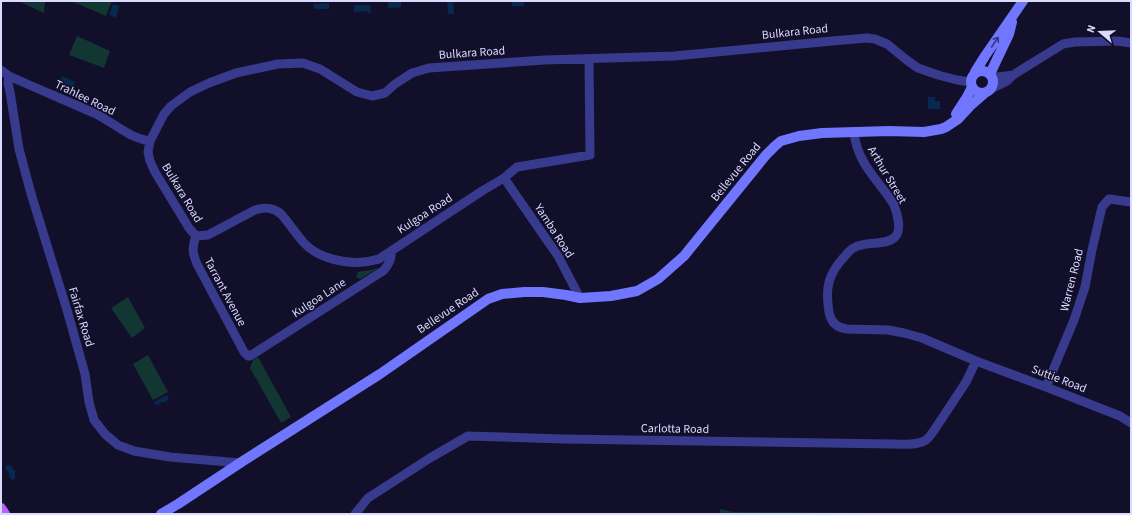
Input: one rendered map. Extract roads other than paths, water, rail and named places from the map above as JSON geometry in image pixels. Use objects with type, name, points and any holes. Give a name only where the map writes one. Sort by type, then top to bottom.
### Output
[{"type":"main road","points":[[1,508],[5,514]]},
{"type":"street","points":[[946,127],[962,105],[972,79],[985,56],[1023,1]]},
{"type":"street","points":[[987,91],[993,84],[991,75],[1009,34],[1015,12]]},
{"type":"street","name":"Bulkara Road","points":[[196,236],[189,228],[150,162],[148,152],[150,141],[164,114],[171,106],[190,92],[236,73],[278,64],[303,63],[309,65],[320,69],[357,92],[372,96],[384,93],[412,74],[429,68],[544,60],[674,56],[832,40],[867,38],[875,39],[887,44],[918,68],[958,80],[972,79]]},
{"type":"street","points":[[972,79],[978,92],[987,91],[1007,81],[1013,75],[1063,44],[1075,42],[1117,41],[1131,43]]},
{"type":"street","name":"Kulgoa Road","points":[[196,236],[208,235],[255,210],[260,208],[269,208],[282,214],[305,244],[320,254],[335,260],[352,262],[365,262],[379,259],[504,178],[517,167],[590,155],[589,59]]},
{"type":"street","points":[[1,70],[9,76]]},
{"type":"street","points":[[972,79],[979,71],[983,70],[991,75],[999,77],[1013,75]]},
{"type":"street","name":"Trahlee Road","points":[[9,76],[97,115],[140,139],[150,141]]},
{"type":"street","name":"Fairfax Road","points":[[9,76],[8,83],[19,149],[85,374],[89,402],[94,420],[105,434],[118,445],[134,451],[170,457],[241,462]]},
{"type":"street","name":"Bellevue Road","points":[[161,514],[380,374],[488,299],[502,294],[524,292],[543,292],[580,298],[611,296],[637,291],[658,279],[684,256],[766,155],[781,141],[799,136],[822,134],[889,131],[924,132],[946,127],[958,119],[987,91]]},
{"type":"street","name":"Arthur Street","points":[[854,133],[861,158],[894,205],[898,232],[895,237],[885,242],[864,244],[853,248],[833,271],[828,289],[830,319],[834,325],[841,328],[888,330],[922,338],[976,361]]},
{"type":"street","name":"Yamba Road","points":[[504,178],[558,256],[580,298]]},
{"type":"street","name":"Warren Road","points":[[1046,387],[1074,320],[1083,294],[1102,207],[1108,199],[1131,202]]},
{"type":"street","name":"Tarrant Avenue","points":[[196,236],[193,252],[197,264],[244,352],[248,356]]},
{"type":"street","name":"Kulgoa Lane","points":[[248,356],[252,355],[383,271],[390,262],[392,257],[391,251]]},
{"type":"street","name":"Suttie Road","points":[[976,361],[1120,416],[1131,423]]},
{"type":"street","name":"Carlotta Road","points":[[355,514],[368,498],[430,458],[468,436],[893,444],[910,444],[921,442],[927,439],[933,432],[966,382],[976,361]]},
{"type":"water","points":[[388,1],[401,1],[401,7],[388,8]]},
{"type":"water","points":[[447,1],[453,1],[454,14],[448,14]]},
{"type":"water","points":[[512,1],[524,1],[524,6],[512,6]]},
{"type":"water","points":[[329,3],[329,9],[314,9],[314,4]]},
{"type":"water","points":[[113,4],[119,6],[116,18],[109,15]]},
{"type":"water","points":[[354,5],[370,5],[371,13],[368,13],[367,11],[354,12]]},
{"type":"water","points":[[62,76],[75,82],[73,87],[60,82]]},
{"type":"water","points":[[928,97],[935,97],[935,101],[940,101],[940,109],[928,109]]},
{"type":"water","points":[[167,395],[169,399],[156,405],[154,402]]},
{"type":"water","points":[[7,465],[10,465],[15,471],[15,479],[12,480],[10,478],[9,473],[5,469]]}]
